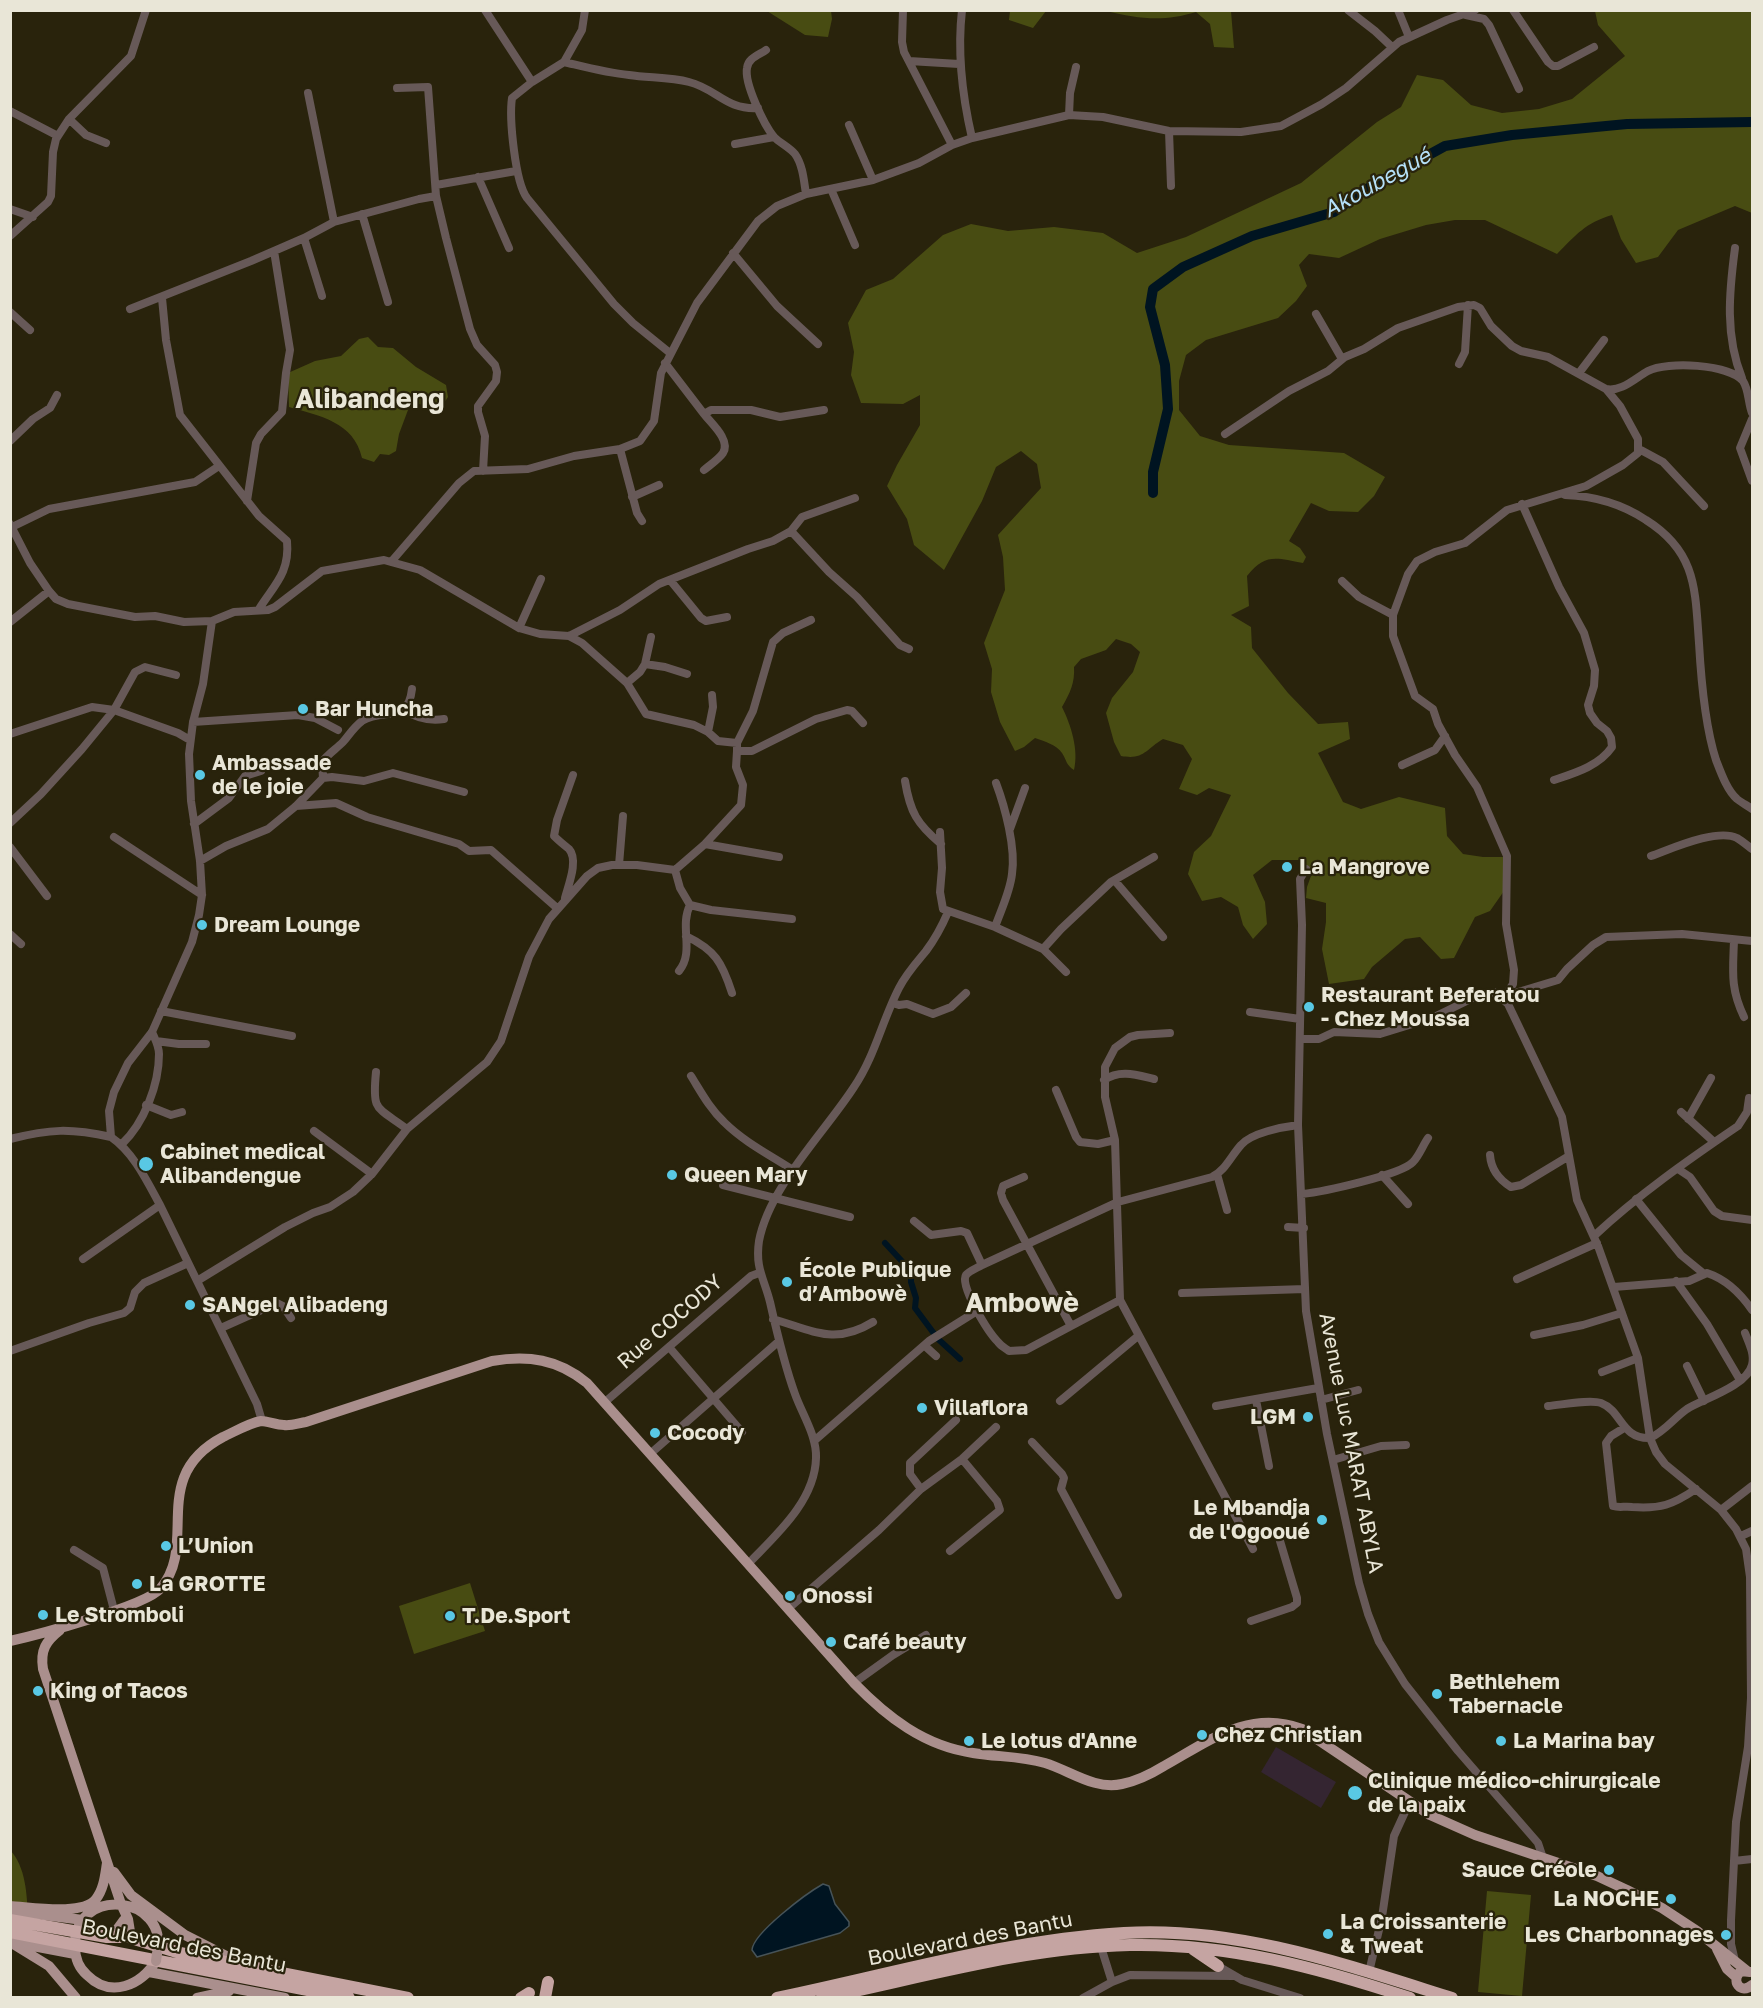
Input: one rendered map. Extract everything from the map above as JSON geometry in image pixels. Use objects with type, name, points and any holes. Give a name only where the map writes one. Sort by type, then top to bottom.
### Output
[{"type":"highway","name":"Boulevard des Bantu","points":[[10,1920],[75,1943],[100,1936],[154,1955],[180,1953],[243,1978],[408,1998]]},
{"type":"highway","name":"Boulevard des Bantu","points":[[10,1932],[154,1955],[243,1978],[349,1998]]},
{"type":"highway","name":"Boulevard des Bantu","points":[[777,1998],[1010,1947],[1052,1940],[1125,1933],[1182,1934],[1247,1942],[1327,1960],[1452,1998]]},
{"type":"highway","points":[[75,1943],[117,1949],[127,1944],[243,1978]]},
{"type":"highway","name":"Boulevard des Bantu","points":[[822,1998],[842,1996],[1012,1957],[1063,1949],[1138,1945],[1190,1946],[1225,1950],[1314,1969],[1410,1998]]},
{"type":"highway","points":[[1190,1946],[1218,1966]]},
{"type":"highway","points":[[1218,1966],[1216,1958],[1225,1950]]},
{"type":"highway","points":[[545,1998],[548,1982]]},
{"type":"main road","points":[[10,1641],[62,1628],[155,1594],[171,1572],[175,1554],[177,1509],[181,1487],[188,1470],[199,1455],[219,1439],[262,1421],[284,1425],[306,1422],[492,1361],[538,1359],[569,1369],[587,1383],[854,1683],[891,1718],[919,1736],[970,1753],[1046,1764],[1093,1784],[1106,1786],[1136,1781],[1214,1738],[1245,1725],[1270,1722],[1288,1724],[1302,1729],[1430,1815],[1459,1829],[1597,1876],[1650,1902],[1696,1930],[1717,1949],[1750,1972]]},
{"type":"main road","points":[[62,1628],[46,1641],[42,1651],[42,1664],[123,1909],[127,1944]]},
{"type":"main road","points":[[29,1637],[42,1651]]},
{"type":"main road","points":[[107,1863],[131,1895],[243,1978],[285,1998]]},
{"type":"main road","points":[[10,1906],[75,1909],[95,1901],[102,1890],[107,1863]]},
{"type":"main road","points":[[123,1909],[137,1899]]},
{"type":"main road","points":[[95,1901],[123,1909]]},
{"type":"main road","points":[[100,1936],[116,1931],[123,1909],[128,1905],[141,1911],[152,1922],[157,1934],[154,1955],[149,1972],[139,1981],[126,1986],[113,1987],[100,1984],[88,1977],[80,1966],[75,1943],[83,1920],[100,1906],[114,1903],[123,1909],[145,1938],[180,1953]]},
{"type":"main road","points":[[10,1914],[20,1912],[83,1920]]},
{"type":"main road","points":[[10,1942],[75,1943]]},
{"type":"main road","points":[[10,1942],[49,1966],[76,1998]]},
{"type":"main road","points":[[1717,1949],[1727,1969],[1736,1977]]},
{"type":"main road","points":[[1748,1990],[1736,1983],[1736,1977],[1741,1971],[1750,1972]]},
{"type":"main road","points":[[149,1972],[243,1978]]},
{"type":"main road","points":[[197,1998],[243,1978]]},
{"type":"street","points":[[10,236],[48,202],[51,196],[52,152],[58,136],[69,119],[131,56],[146,10]]},
{"type":"street","points":[[485,10],[532,82]]},
{"type":"street","points":[[585,10],[582,30],[564,62],[513,96],[511,102],[516,171],[523,192],[597,284],[633,323],[670,353]]},
{"type":"street","points":[[903,10],[902,42],[909,61],[952,145]]},
{"type":"street","points":[[962,10],[959,64],[963,101],[972,138]]},
{"type":"street","points":[[1348,10],[1392,47]]},
{"type":"street","points":[[1398,10],[1409,37]]},
{"type":"street","points":[[1444,10],[1447,20]]},
{"type":"street","points":[[391,562],[466,475],[474,471],[528,469],[574,456],[620,449],[640,441],[654,421],[659,382],[665,363],[698,303],[758,220],[777,206],[806,194],[873,180],[919,163],[952,145],[972,138],[1069,115],[1103,117],[1169,131],[1241,132],[1281,126],[1346,88],[1392,47],[1447,20],[1475,10]]},
{"type":"street","points":[[1513,10],[1553,66],[1558,66],[1594,48]]},
{"type":"street","points":[[1466,15],[1484,20],[1489,25],[1519,89]]},
{"type":"street","points":[[766,50],[751,59],[747,69],[758,108],[774,137],[796,155],[806,194]]},
{"type":"street","points":[[909,61],[959,64]]},
{"type":"street","points":[[564,62],[626,75],[690,82],[736,106],[758,108]]},
{"type":"street","points":[[1069,115],[1070,93],[1077,67]]},
{"type":"street","points":[[397,88],[428,87],[436,196],[470,329],[477,345],[495,364],[497,372],[496,381],[478,406],[485,436],[483,471]]},
{"type":"street","points":[[308,93],[334,222]]},
{"type":"street","points":[[10,111],[58,136]]},
{"type":"street","points":[[69,119],[86,135],[105,143]]},
{"type":"street","points":[[849,125],[873,180]]},
{"type":"street","points":[[1169,131],[1171,186]]},
{"type":"street","points":[[735,144],[774,137]]},
{"type":"street","points":[[436,184],[516,171]]},
{"type":"street","points":[[478,177],[509,248]]},
{"type":"street","points":[[831,189],[855,246]]},
{"type":"street","points":[[130,309],[274,251],[334,222],[436,196]]},
{"type":"street","points":[[10,209],[33,217]]},
{"type":"street","points":[[363,214],[388,302]]},
{"type":"street","points":[[304,238],[322,296]]},
{"type":"street","points":[[1735,248],[1729,317],[1732,346],[1752,413]]},
{"type":"street","points":[[247,501],[256,443],[261,434],[282,412],[290,350],[274,251]]},
{"type":"street","points":[[733,253],[777,306],[818,344]]},
{"type":"street","points":[[162,298],[166,340],[180,415],[247,501],[287,541],[286,560],[280,581],[259,609]]},
{"type":"street","points":[[1459,364],[1465,352],[1468,305]]},
{"type":"street","points":[[1225,434],[1289,391],[1328,371],[1342,359],[1364,349],[1398,328],[1419,319],[1468,305],[1480,308],[1491,326],[1512,346],[1521,351],[1548,357],[1606,389],[1617,400],[1638,439],[1639,449],[1634,458],[1586,486],[1507,510],[1465,543],[1435,552],[1417,561],[1408,574],[1393,615],[1393,636],[1415,696],[1433,709],[1455,755],[1477,787],[1507,856],[1506,924],[1514,970],[1513,984],[1504,998]]},
{"type":"street","points":[[10,312],[30,330]]},
{"type":"street","points":[[1316,314],[1342,359]]},
{"type":"street","points":[[1579,373],[1604,340]]},
{"type":"street","points":[[665,363],[725,443],[723,453],[704,470]]},
{"type":"street","points":[[1606,389],[1620,388],[1650,370],[1678,366],[1718,368],[1730,372],[1744,382]]},
{"type":"street","points":[[1617,400],[1620,388]]},
{"type":"street","points":[[10,441],[33,419],[50,408],[57,395]]},
{"type":"street","points":[[704,414],[711,410],[751,410],[780,417],[824,410]]},
{"type":"street","points":[[1752,418],[1740,448],[1752,481]]},
{"type":"street","points":[[620,449],[632,497],[642,520]]},
{"type":"street","points":[[1639,449],[1664,462],[1704,506]]},
{"type":"street","points":[[219,466],[195,482],[49,509],[11,526],[14,539],[48,591],[56,599],[68,604],[135,617],[154,616],[184,622],[212,621],[234,612],[268,610],[322,571],[384,560],[420,570],[519,627],[540,634],[569,636],[582,643],[627,683],[646,714],[694,725],[708,732],[718,741],[752,751],[816,718],[847,710],[852,711],[863,723]]},
{"type":"street","points":[[632,497],[658,485]]},
{"type":"street","points":[[1585,497],[1586,486]]},
{"type":"street","points":[[1560,494],[1620,505],[1655,526],[1676,547],[1690,571],[1696,598],[1699,646],[1712,748],[1729,788],[1738,800],[1752,809]]},
{"type":"street","points":[[569,636],[620,610],[650,589],[773,541],[791,531],[802,517],[855,498]]},
{"type":"street","points":[[1522,504],[1559,587],[1584,633],[1593,661],[1595,679],[1588,705],[1590,713],[1611,738],[1612,747],[1600,760],[1584,769],[1554,780]]},
{"type":"street","points":[[791,531],[828,572],[857,597],[900,645],[909,649]]},
{"type":"street","points":[[519,627],[541,579]]},
{"type":"street","points":[[670,580],[701,618],[711,620],[727,616]]},
{"type":"street","points":[[1342,581],[1359,597],[1393,615]]},
{"type":"street","points":[[10,622],[48,591]]},
{"type":"street","points":[[197,1281],[285,1227],[342,1200],[364,1184],[406,1129],[478,1070],[501,1041],[529,957],[557,908],[587,876],[598,868],[619,865],[675,870],[729,820],[741,805],[742,785],[736,767],[737,747],[753,711],[773,642],[783,633],[811,620]]},
{"type":"street","points":[[111,1137],[109,1112],[114,1092],[128,1063],[152,1032],[192,942],[200,915],[202,895],[189,775],[190,740],[203,684],[212,621]]},
{"type":"street","points":[[627,683],[640,672],[645,664],[651,637]]},
{"type":"street","points":[[645,664],[687,674]]},
{"type":"street","points":[[10,823],[41,794],[114,711],[135,672],[145,667],[176,675]]},
{"type":"street","points":[[323,778],[322,762],[358,724],[373,717],[404,710],[410,703],[412,690]]},
{"type":"street","points":[[708,732],[713,707],[711,695]]},
{"type":"street","points":[[10,734],[92,707],[114,711],[178,733],[190,740]]},
{"type":"street","points":[[404,710],[411,715],[425,719],[444,720]]},
{"type":"street","points":[[193,722],[298,715],[315,717],[338,730]]},
{"type":"street","points":[[1402,765],[1435,750],[1445,736]]},
{"type":"street","points":[[194,824],[233,794],[245,776],[261,771]]},
{"type":"street","points":[[200,861],[226,846],[268,829],[296,806],[323,778],[364,781],[393,773],[464,792]]},
{"type":"street","points":[[565,899],[573,856],[570,850],[554,836],[556,820],[573,776]]},
{"type":"street","points":[[905,781],[911,809],[916,819],[925,831],[941,844]]},
{"type":"street","points":[[995,927],[1012,874],[1006,812],[996,783]]},
{"type":"street","points":[[1009,831],[1025,788]]},
{"type":"street","points":[[296,806],[336,803],[367,817],[459,844],[469,851],[491,850],[557,908]]},
{"type":"street","points":[[619,865],[623,816]]},
{"type":"street","points":[[940,832],[943,909],[995,927],[1043,949],[1066,972]]},
{"type":"street","points":[[1651,856],[1699,840],[1728,836],[1737,838],[1752,849]]},
{"type":"street","points":[[114,837],[202,895]]},
{"type":"street","points":[[705,844],[779,857]]},
{"type":"street","points":[[10,847],[47,896]]},
{"type":"street","points":[[1043,949],[1111,882],[1115,882],[1119,877],[1154,857]]},
{"type":"street","name":"Avenue Luc MARAT ABYLA","points":[[1306,869],[1299,879],[1302,925],[1298,1125],[1308,1330],[1359,1583],[1373,1628],[1383,1650],[1401,1679],[1425,1711],[1538,1843],[1543,1858]]},
{"type":"street","points":[[675,870],[680,888],[690,905],[711,910],[792,919]]},
{"type":"street","points":[[1115,882],[1163,937]]},
{"type":"street","points":[[679,970],[688,952],[686,914],[690,905]]},
{"type":"street","points":[[749,1563],[781,1530],[804,1496],[816,1465],[814,1441],[796,1399],[778,1342],[769,1297],[759,1273],[760,1240],[776,1200],[793,1170],[862,1074],[873,1054],[907,974],[934,939],[948,912]]},
{"type":"street","points":[[10,934],[21,944]]},
{"type":"street","points":[[1504,998],[1558,980],[1586,951],[1606,937],[1682,934],[1752,941]]},
{"type":"street","points":[[686,936],[703,944],[718,959],[732,993]]},
{"type":"street","points":[[1734,940],[1732,985],[1744,1017]]},
{"type":"street","points":[[1300,1039],[1319,1039],[1334,1032],[1380,1034],[1432,1018],[1479,995],[1494,992],[1504,998],[1508,1004],[1562,1117],[1577,1200],[1614,1287],[1638,1358],[1650,1438],[1665,1464],[1721,1510],[1741,1536],[1746,1549],[1751,1577],[1751,1698],[1748,1747],[1736,1822],[1737,1843],[1734,1860],[1731,1944],[1735,1961]]},
{"type":"street","points":[[893,1003],[907,1004],[933,1014],[951,1007],[966,993]]},
{"type":"street","points":[[161,1011],[292,1036]]},
{"type":"street","points":[[1250,1012],[1300,1019]]},
{"type":"street","points":[[122,1144],[136,1128],[156,1073],[159,1054],[152,1032]]},
{"type":"street","points":[[1170,1033],[1138,1035],[1124,1042],[1115,1048],[1105,1067],[1105,1097],[1115,1140],[1120,1300],[1254,1549]]},
{"type":"street","points":[[156,1041],[206,1044]]},
{"type":"street","points":[[376,1072],[373,1099],[376,1106],[406,1129]]},
{"type":"street","points":[[1104,1080],[1111,1075],[1128,1073],[1154,1078]]},
{"type":"street","points":[[691,1076],[708,1103],[724,1122],[769,1156],[793,1170]]},
{"type":"street","points":[[1688,1119],[1711,1078]]},
{"type":"street","points":[[1056,1090],[1080,1142],[1098,1144],[1115,1140]]},
{"type":"street","points":[[1517,1279],[1595,1240],[1636,1199],[1738,1126],[1747,1112],[1749,1098]]},
{"type":"street","points":[[146,1105],[171,1115],[182,1112]]},
{"type":"street","points":[[1681,1112],[1714,1142]]},
{"type":"street","points":[[1120,1300],[1026,1350],[1009,1351],[997,1342],[977,1311],[965,1285],[965,1277],[982,1265],[1118,1202],[1217,1174],[1248,1139],[1280,1128],[1298,1125]]},
{"type":"street","points":[[10,1139],[67,1129],[111,1137],[122,1144],[145,1176],[160,1205],[257,1404],[262,1421]]},
{"type":"street","points":[[314,1131],[372,1174]]},
{"type":"street","points":[[1302,1194],[1354,1184],[1394,1173],[1413,1163],[1428,1138]]},
{"type":"street","points":[[1490,1155],[1491,1166],[1497,1176],[1511,1186],[1521,1185],[1569,1156]]},
{"type":"street","points":[[1678,1169],[1690,1177],[1714,1211],[1722,1216],[1752,1220]]},
{"type":"street","points":[[1217,1174],[1227,1210]]},
{"type":"street","points":[[1382,1175],[1408,1204]]},
{"type":"street","points":[[1024,1177],[1003,1186],[1001,1193],[1071,1326]]},
{"type":"street","points":[[723,1185],[850,1217]]},
{"type":"street","points":[[1636,1199],[1681,1255],[1703,1273],[1718,1277],[1752,1310]]},
{"type":"street","points":[[83,1258],[160,1205]]},
{"type":"street","points":[[914,1221],[931,1235],[961,1231],[967,1233],[982,1265]]},
{"type":"street","points":[[1288,1227],[1304,1228]]},
{"type":"street","points":[[10,1351],[124,1313],[130,1308],[138,1287],[144,1282],[188,1263]]},
{"type":"street","name":"Rue COCODY","points":[[605,1402],[751,1276],[759,1273]]},
{"type":"street","points":[[1614,1287],[1689,1281],[1703,1273]]},
{"type":"street","points":[[1676,1281],[1707,1324],[1740,1380]]},
{"type":"street","points":[[1182,1293],[1305,1289]]},
{"type":"street","points":[[221,1328],[277,1303],[284,1306],[291,1318]]},
{"type":"street","points":[[814,1441],[929,1341],[977,1311]]},
{"type":"street","points":[[1534,1335],[1582,1325],[1622,1313]]},
{"type":"street","points":[[773,1319],[826,1336],[846,1335],[860,1331],[873,1322]]},
{"type":"street","points":[[1548,1406],[1598,1402],[1608,1407],[1624,1428],[1640,1438],[1650,1438],[1684,1411],[1740,1380],[1749,1372],[1752,1365],[1752,1354],[1745,1334]]},
{"type":"street","points":[[1060,1401],[1138,1336]]},
{"type":"street","points":[[650,1454],[778,1342]]},
{"type":"street","points":[[925,1346],[936,1356]]},
{"type":"street","points":[[669,1347],[742,1432]]},
{"type":"street","points":[[1602,1372],[1638,1358]]},
{"type":"street","points":[[1687,1366],[1704,1401]]},
{"type":"street","points":[[1216,1406],[1318,1388]]},
{"type":"street","points":[[1321,1400],[1358,1390]]},
{"type":"street","points":[[1256,1400],[1269,1466]]},
{"type":"street","points":[[921,1489],[910,1474],[910,1463],[956,1420]]},
{"type":"street","points":[[789,1608],[879,1530],[921,1489],[962,1459],[996,1427]]},
{"type":"street","points":[[1624,1428],[1611,1436],[1606,1443],[1605,1450],[1613,1506],[1655,1508],[1674,1503],[1696,1489]]},
{"type":"street","points":[[1032,1442],[1062,1474],[1064,1478],[1061,1489],[1118,1595]]},
{"type":"street","points":[[1333,1460],[1381,1446],[1406,1445]]},
{"type":"street","points":[[950,1551],[1000,1509],[997,1501],[962,1459]]},
{"type":"street","points":[[1721,1510],[1752,1486]]},
{"type":"street","points":[[1741,1536],[1752,1531]]},
{"type":"street","points":[[1251,1622],[1297,1603],[1280,1541]]},
{"type":"street","points":[[74,1550],[103,1568],[114,1610]]},
{"type":"street","points":[[854,1683],[926,1635]]},
{"type":"street","points":[[1369,1972],[1382,1917],[1394,1836],[1410,1801]]},
{"type":"street","points":[[1734,1860],[1752,1859]]},
{"type":"street","points":[[1101,1947],[1112,1982]]},
{"type":"street","points":[[1218,1966],[1233,1976],[1272,1994],[1300,1998]]},
{"type":"street","points":[[1083,1998],[1112,1982],[1136,1975],[1233,1976]]},
{"type":"shaded area","points":[[1276,1747],[1336,1782],[1321,1808],[1261,1772]]},
{"type":"green space","points":[[1010,10],[1046,11],[1033,28],[1009,20]]},
{"type":"green space","points":[[767,11],[831,11],[832,19],[828,37],[805,35]]},
{"type":"green space","points":[[1106,11],[1231,11],[1234,48],[1214,47],[1210,24],[1196,12],[1173,17],[1151,18]]},
{"type":"green space","points":[[1595,11],[1752,11],[1752,213],[1735,206],[1678,230],[1658,257],[1636,263],[1621,239],[1612,215],[1588,226],[1557,254],[1485,220],[1455,220],[1426,225],[1380,239],[1339,258],[1309,254],[1299,265],[1307,286],[1296,301],[1278,318],[1206,340],[1186,355],[1179,381],[1179,410],[1200,436],[1229,445],[1344,453],[1385,477],[1374,496],[1358,512],[1329,511],[1311,503],[1289,541],[1300,548],[1306,557],[1303,563],[1272,559],[1266,560],[1253,569],[1247,576],[1249,606],[1231,615],[1251,627],[1252,648],[1288,693],[1318,724],[1348,722],[1350,739],[1318,753],[1343,802],[1361,809],[1399,797],[1445,808],[1447,836],[1463,854],[1505,857],[1504,891],[1490,911],[1475,917],[1454,958],[1441,959],[1420,937],[1405,939],[1372,967],[1364,979],[1329,984],[1322,949],[1326,903],[1306,898],[1312,873],[1304,868],[1302,860],[1272,860],[1253,875],[1265,902],[1267,924],[1253,939],[1243,925],[1238,907],[1221,897],[1202,901],[1188,874],[1194,852],[1211,836],[1231,795],[1209,788],[1197,795],[1179,789],[1192,759],[1183,745],[1163,739],[1140,755],[1121,756],[1114,742],[1106,713],[1112,698],[1133,672],[1140,652],[1131,644],[1116,639],[1106,650],[1081,659],[1074,667],[1071,688],[1062,707],[1073,738],[1076,754],[1074,770],[1057,748],[1035,738],[1015,751],[1000,722],[991,692],[992,669],[984,643],[1005,590],[1003,557],[998,535],[1041,488],[1037,464],[1021,451],[996,467],[982,501],[944,570],[914,545],[907,519],[887,486],[920,425],[920,395],[903,404],[861,403],[851,375],[854,352],[848,323],[866,290],[893,279],[943,235],[971,224],[1008,231],[1054,227],[1103,233],[1137,253],[1186,237],[1301,183],[1377,122],[1401,107],[1417,75],[1443,80],[1471,105],[1502,113],[1539,109],[1572,99],[1625,56],[1598,25]]},
{"type":"green space","points":[[368,337],[378,347],[393,348],[416,367],[446,385],[448,397],[440,409],[411,402],[399,434],[396,451],[389,455],[380,454],[374,462],[362,458],[352,436],[344,428],[324,418],[289,407],[288,373],[315,361],[341,356],[359,339]]},
{"type":"green space","points":[[470,1583],[485,1631],[414,1654],[399,1606]]},
{"type":"green space","points":[[10,1850],[22,1873],[28,1917],[11,1914]]},
{"type":"green space","points":[[1487,1891],[1531,1895],[1522,1996],[1478,1992]]},
{"type":"water","points":[[823,1884],[829,1886],[835,1904],[849,1922],[849,1926],[840,1933],[757,1957],[752,1950],[761,1934],[794,1904]]},
{"type":"waterway","name":"Akoubegué","points":[[1153,493],[1153,472],[1168,409],[1165,365],[1150,307],[1153,289],[1183,267],[1252,236],[1334,212],[1363,191],[1445,146],[1512,135],[1627,124],[1752,122]]},
{"type":"waterway","points":[[885,1243],[911,1271],[911,1282],[916,1298],[915,1308],[938,1339],[960,1359]]},
{"type":"place","name":"Bar Huncha","points":[[303,709]]},
{"type":"place","name":"Ambassade de le joie","points":[[200,775]]},
{"type":"place","name":"La Mangrove","points":[[1287,867]]},
{"type":"place","name":"Dream Lounge","points":[[202,925]]},
{"type":"place","name":"Restaurant Beferatou - Chez Moussa","points":[[1309,1007]]},
{"type":"place","name":"Cabinet medical Alibandengue","points":[[146,1164]]},
{"type":"place","name":"Queen Mary","points":[[672,1175]]},
{"type":"place","name":"École Publique d’Ambowè","points":[[787,1282]]},
{"type":"place","name":"SANgel Alibadeng","points":[[190,1305]]},
{"type":"place","name":"Villaflora","points":[[922,1408]]},
{"type":"place","name":"LGM","points":[[1308,1417]]},
{"type":"place","name":"Cocody","points":[[655,1433]]},
{"type":"place","name":"Le Mbandja de l'Ogooué","points":[[1322,1520]]},
{"type":"place","name":"L’Union","points":[[166,1546]]},
{"type":"place","name":"La GROTTE","points":[[137,1584]]},
{"type":"place","name":"Onossi","points":[[790,1596]]},
{"type":"place","name":"Le Stromboli","points":[[43,1615]]},
{"type":"place","name":"T.De.Sport","points":[[450,1616]]},
{"type":"place","name":"Café beauty","points":[[831,1642]]},
{"type":"place","name":"King of Tacos","points":[[38,1691]]},
{"type":"place","name":"Bethlehem Tabernacle","points":[[1437,1694]]},
{"type":"place","name":"Chez Christian","points":[[1202,1735]]},
{"type":"place","name":"Le lotus d'Anne","points":[[969,1741]]},
{"type":"place","name":"La Marina bay","points":[[1501,1741]]},
{"type":"place","name":"Clinique médico-chirurgicale de la paix","points":[[1355,1793]]},
{"type":"place","name":"Sauce Créole","points":[[1609,1870]]},
{"type":"place","name":"La NOCHE","points":[[1671,1899]]},
{"type":"place","name":"La Croissanterie & Tweat","points":[[1328,1934]]},
{"type":"place","name":"Les Charbonnages","points":[[1726,1935]]},
{"type":"district","name":"Alibandeng","points":[[370,399]]},
{"type":"district","name":"Ambowè","points":[[1022,1303]]}]
